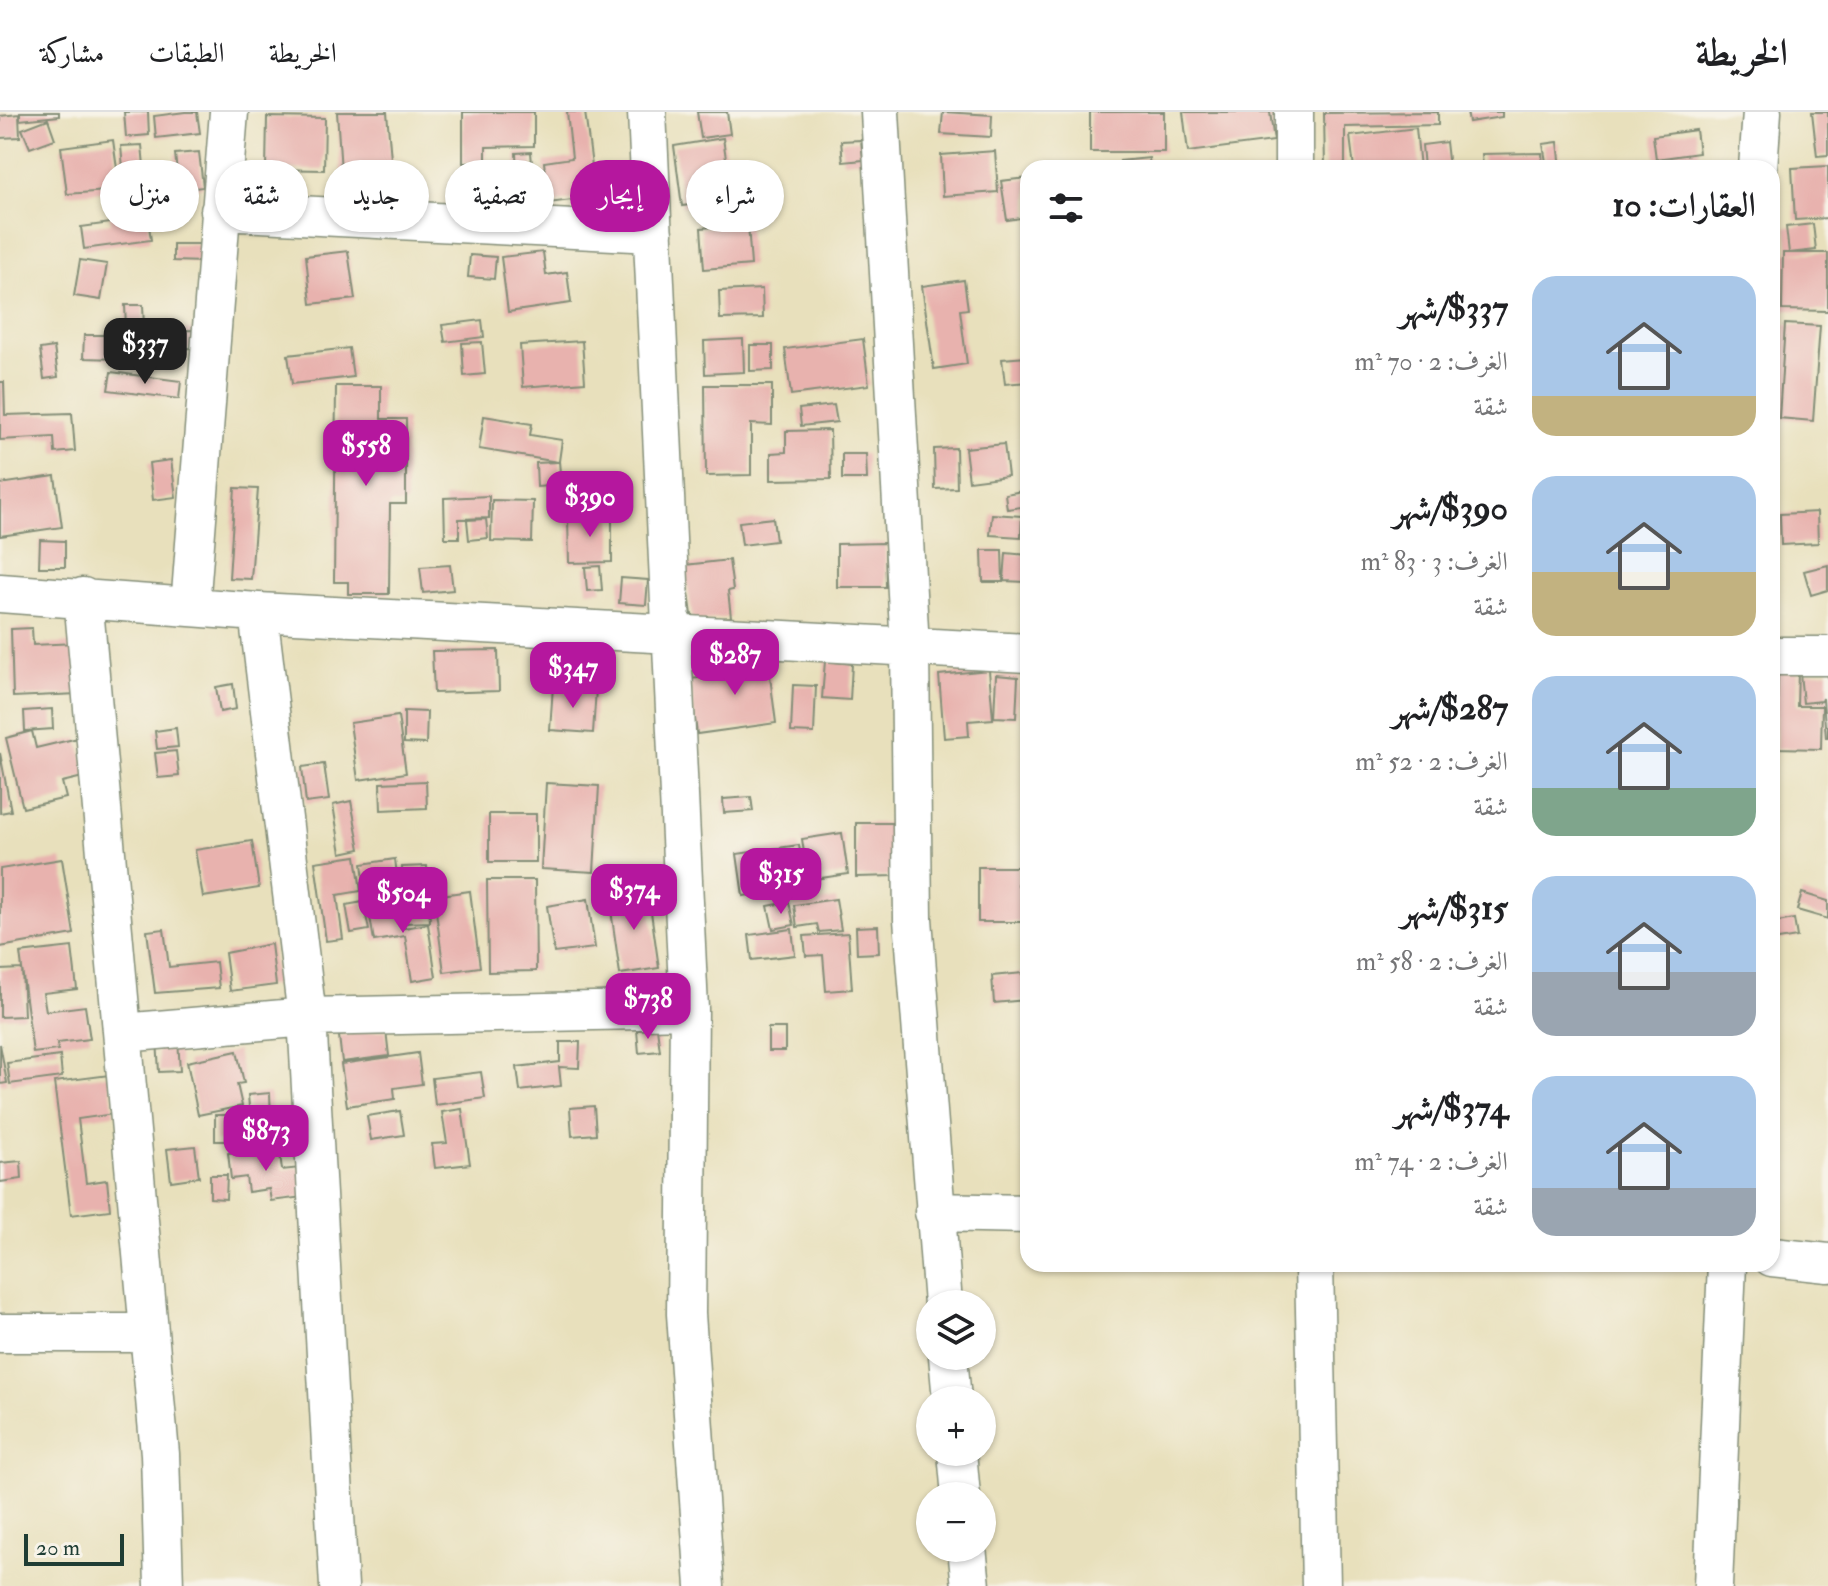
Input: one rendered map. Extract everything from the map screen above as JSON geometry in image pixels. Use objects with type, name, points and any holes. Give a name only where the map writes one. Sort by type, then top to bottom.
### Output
[{"type":"street","points":[[225,160],[229,112]]},
{"type":"street","points":[[647,112],[689,1009],[686,1314],[705,1586]]},
{"type":"street","points":[[880,112],[910,647],[913,919],[942,1290]]},
{"type":"street","points":[[1294,112],[1294,160]]},
{"type":"street","points":[[1759,160],[1762,112]]},
{"type":"street","points":[[308,215],[653,233]]},
{"type":"street","points":[[190,607],[218,232]]},
{"type":"street","points":[[0,593],[258,612],[1020,653]]},
{"type":"street","points":[[83,597],[160,1454],[164,1586]]},
{"type":"street","points":[[258,612],[307,1017],[339,1586]]},
{"type":"street","points":[[1780,656],[1828,656]]},
{"type":"street","points":[[123,1033],[307,1017],[689,1009]]},
{"type":"street","points":[[934,1212],[1020,1214]]},
{"type":"street","points":[[1780,1258],[1828,1263]]},
{"type":"street","points":[[1314,1272],[1321,1586]]},
{"type":"street","points":[[1713,1586],[1727,1272]]},
{"type":"street","points":[[0,1333],[147,1333]]},
{"type":"street","points":[[968,1562],[971,1586]]},
{"type":"building","points":[[20,112],[59,112],[59,116],[20,120]]},
{"type":"building","points":[[124,112],[148,112],[149,135],[126,137]]},
{"type":"building","points":[[197,112],[200,133],[156,138],[154,116]]},
{"type":"building","points":[[337,112],[387,112],[391,160],[340,160]]},
{"type":"building","points":[[463,112],[534,112],[534,146],[486,147],[486,160],[463,160]]},
{"type":"building","points":[[567,112],[585,112],[591,160],[570,160],[570,200],[554,202],[554,161],[572,158]]},
{"type":"building","points":[[697,112],[727,112],[730,134],[701,138]]},
{"type":"building","points":[[943,112],[992,115],[991,137],[941,134]]},
{"type":"building","points":[[1090,112],[1164,112],[1164,152],[1090,152]]},
{"type":"building","points":[[1183,112],[1270,112],[1274,141],[1188,152]]},
{"type":"building","points":[[1438,112],[1438,125],[1345,127],[1345,160],[1325,160],[1324,113]]},
{"type":"building","points":[[1467,112],[1502,112],[1502,117],[1469,122]]},
{"type":"building","points":[[1812,112],[1828,112],[1828,155],[1817,156]]},
{"type":"building","points":[[19,114],[20,137],[0,138],[0,116]]},
{"type":"building","points":[[267,117],[325,118],[324,170],[308,170],[308,160],[266,160]]},
{"type":"building","points":[[48,119],[55,139],[30,148],[22,129]]},
{"type":"building","points":[[1416,128],[1419,160],[1353,160],[1350,136]]},
{"type":"building","points":[[1696,130],[1699,153],[1656,159],[1653,136]]},
{"type":"building","points":[[723,138],[726,160],[686,160],[686,205],[682,206],[674,146]]},
{"type":"building","points":[[113,140],[116,160],[100,160],[100,192],[67,194],[61,147]]},
{"type":"building","points":[[861,140],[863,160],[843,162],[841,141]]},
{"type":"building","points":[[1446,142],[1448,160],[1423,160],[1422,145]]},
{"type":"building","points":[[1558,142],[1560,160],[1546,160],[1543,144]]},
{"type":"building","points":[[142,145],[143,160],[122,160],[121,146]]},
{"type":"building","points":[[995,151],[998,192],[943,196],[941,155]]},
{"type":"building","points":[[199,152],[203,187],[199,188],[199,160],[176,160],[175,154]]},
{"type":"building","points":[[531,152],[532,160],[516,160],[516,153]]},
{"type":"building","points":[[1542,153],[1542,160],[1482,160],[1482,154]]},
{"type":"building","points":[[1828,166],[1828,218],[1795,220],[1792,168]]},
{"type":"building","points":[[1020,179],[1020,218],[1007,220],[1001,181]]},
{"type":"building","points":[[100,224],[100,232],[150,232],[151,240],[84,249],[81,227]]},
{"type":"building","points":[[1813,224],[1816,250],[1789,253],[1786,227]]},
{"type":"building","points":[[701,232],[749,232],[751,265],[704,269]]},
{"type":"building","points":[[173,244],[203,244],[203,262],[173,261]]},
{"type":"building","points":[[348,251],[355,299],[311,304],[306,256]]},
{"type":"building","points":[[543,252],[546,275],[567,272],[571,303],[508,312],[501,257]]},
{"type":"building","points":[[1783,253],[1828,253],[1828,311],[1782,310]]},
{"type":"building","points":[[470,255],[496,257],[494,279],[468,277]]},
{"type":"building","points":[[80,260],[107,264],[101,300],[74,296]]},
{"type":"building","points":[[964,280],[968,309],[960,310],[967,364],[934,369],[922,286]]},
{"type":"building","points":[[762,289],[763,318],[720,319],[719,291]]},
{"type":"building","points":[[125,305],[143,305],[144,327],[126,328]]},
{"type":"building","points":[[482,320],[484,337],[445,342],[442,325]]},
{"type":"building","points":[[1785,324],[1820,326],[1813,421],[1780,418]]},
{"type":"building","points":[[193,330],[194,348],[168,349],[167,331]]},
{"type":"building","points":[[84,335],[118,335],[118,359],[83,358]]},
{"type":"building","points":[[743,339],[744,372],[705,374],[704,341]]},
{"type":"building","points":[[863,339],[869,385],[791,395],[785,349]]},
{"type":"building","points":[[582,341],[585,382],[523,387],[520,345]]},
{"type":"building","points":[[482,342],[485,374],[464,376],[462,343]]},
{"type":"building","points":[[750,345],[773,345],[773,370],[750,371]]},
{"type":"building","points":[[54,347],[58,377],[44,379],[40,349]]},
{"type":"building","points":[[349,348],[353,377],[292,384],[288,355]]},
{"type":"building","points":[[1020,358],[1020,383],[1005,384],[1002,359]]},
{"type":"building","points":[[111,372],[181,381],[179,399],[108,390]]},
{"type":"building","points":[[0,382],[4,382],[5,415],[72,413],[75,451],[55,453],[54,437],[0,440]]},
{"type":"building","points":[[705,385],[772,385],[772,425],[751,424],[751,475],[706,476]]},
{"type":"building","points":[[336,386],[381,386],[381,419],[406,419],[406,504],[390,504],[389,594],[348,594],[348,582],[334,582]]},
{"type":"building","points":[[834,405],[837,422],[801,426],[799,409]]},
{"type":"building","points":[[484,416],[532,424],[530,435],[562,440],[559,461],[561,485],[537,487],[536,463],[558,462],[479,449]]},
{"type":"building","points":[[830,430],[831,479],[771,480],[771,453],[786,452],[786,431]]},
{"type":"building","points":[[1004,444],[1008,476],[969,481],[965,448]]},
{"type":"building","points":[[956,448],[957,488],[935,489],[934,449]]},
{"type":"building","points":[[842,454],[866,454],[867,479],[842,479]]},
{"type":"building","points":[[171,460],[176,497],[153,500],[149,463]]},
{"type":"building","points":[[55,476],[62,527],[0,536],[0,484]]},
{"type":"building","points":[[235,488],[258,489],[251,579],[229,578]]},
{"type":"building","points":[[1020,491],[1020,507],[1007,509],[1005,494]]},
{"type":"building","points":[[489,496],[489,518],[459,519],[459,538],[445,538],[444,498]]},
{"type":"building","points":[[492,500],[533,501],[532,542],[491,541]]},
{"type":"building","points":[[1817,512],[1818,543],[1781,545],[1780,514]]},
{"type":"building","points":[[992,514],[1020,516],[1020,537],[990,535]]},
{"type":"building","points":[[612,516],[612,562],[569,563],[568,517]]},
{"type":"building","points":[[773,518],[776,541],[742,545],[739,522]]},
{"type":"building","points":[[486,519],[488,538],[469,540],[467,520]]},
{"type":"building","points":[[40,540],[65,541],[65,567],[39,567]]},
{"type":"building","points":[[885,543],[886,587],[837,587],[837,544]]},
{"type":"building","points":[[982,550],[1002,550],[1003,582],[983,582]]},
{"type":"building","points":[[1006,553],[1020,554],[1020,582],[1004,581]]},
{"type":"building","points":[[729,560],[733,590],[728,591],[731,617],[693,622],[685,565]]},
{"type":"building","points":[[450,565],[453,590],[423,593],[420,567]]},
{"type":"building","points":[[1828,565],[1828,590],[1811,595],[1804,571]]},
{"type":"building","points":[[600,566],[602,590],[587,591],[585,567]]},
{"type":"building","points":[[621,578],[648,580],[646,605],[619,603]]},
{"type":"building","points":[[32,628],[33,645],[76,643],[78,694],[13,697],[11,629]]},
{"type":"building","points":[[498,650],[499,691],[434,693],[432,651]]},
{"type":"building","points":[[767,653],[776,723],[697,734],[690,679],[732,674],[730,658]]},
{"type":"building","points":[[825,661],[852,664],[850,700],[822,698]]},
{"type":"building","points":[[989,670],[993,719],[968,721],[969,736],[944,738],[939,675]]},
{"type":"building","points":[[1828,671],[1826,738],[1823,698],[1822,701],[1803,703],[1800,673]]},
{"type":"building","points":[[1780,672],[1798,672],[1797,706],[1822,706],[1821,749],[1780,748]]},
{"type":"building","points":[[996,675],[1018,677],[1016,718],[994,717]]},
{"type":"building","points":[[233,684],[236,709],[220,712],[216,687]]},
{"type":"building","points":[[793,685],[816,686],[814,733],[791,732]]},
{"type":"building","points":[[553,686],[596,689],[593,733],[550,730]]},
{"type":"building","points":[[52,709],[53,729],[25,731],[24,711]]},
{"type":"building","points":[[404,711],[427,712],[426,744],[404,743]]},
{"type":"building","points":[[398,716],[406,773],[358,780],[350,723]]},
{"type":"building","points":[[176,728],[178,747],[157,749],[155,731]]},
{"type":"building","points":[[32,731],[36,748],[78,738],[87,776],[62,782],[66,798],[23,808],[6,738]]},
{"type":"building","points":[[176,751],[179,776],[158,778],[155,753]]},
{"type":"building","points":[[0,753],[11,811],[0,813]]},
{"type":"building","points":[[324,764],[329,800],[306,803],[302,767]]},
{"type":"building","points":[[426,781],[427,808],[381,810],[380,783]]},
{"type":"building","points":[[546,783],[599,786],[594,872],[541,869]]},
{"type":"building","points":[[751,797],[753,811],[724,813],[723,799]]},
{"type":"building","points":[[351,801],[360,849],[341,853],[333,805]]},
{"type":"building","points":[[489,814],[536,814],[536,862],[489,862]]},
{"type":"building","points":[[856,823],[894,823],[895,876],[856,877]]},
{"type":"building","points":[[842,833],[848,874],[808,880],[802,839]]},
{"type":"building","points":[[252,841],[259,888],[203,897],[195,850]]},
{"type":"building","points":[[799,845],[803,872],[783,875],[785,890],[743,896],[737,854]]},
{"type":"building","points":[[356,856],[361,891],[337,895],[343,939],[326,941],[315,862]]},
{"type":"building","points":[[62,859],[74,934],[0,947],[0,869]]},
{"type":"building","points":[[395,859],[399,891],[366,895],[362,864]]},
{"type":"building","points":[[427,866],[430,922],[404,923],[402,867]]},
{"type":"building","points":[[978,867],[1018,867],[1020,922],[978,922]]},
{"type":"building","points":[[487,880],[535,880],[536,971],[488,972]]},
{"type":"building","points":[[470,891],[480,967],[444,972],[434,896]]},
{"type":"building","points":[[648,891],[659,968],[620,974],[609,896]]},
{"type":"building","points":[[1802,893],[1828,901],[1828,919],[1797,910]]},
{"type":"building","points":[[398,894],[404,928],[428,924],[436,977],[412,981],[405,936],[374,941],[367,899]]},
{"type":"building","points":[[588,899],[595,948],[554,953],[547,906]]},
{"type":"building","points":[[836,899],[841,930],[819,932],[817,924],[797,927],[794,905]]},
{"type":"building","points":[[363,902],[369,930],[351,933],[346,905]]},
{"type":"building","points":[[789,902],[794,925],[773,929],[768,906]]},
{"type":"building","points":[[1794,919],[1797,937],[1780,940],[1780,922]]},
{"type":"building","points":[[878,926],[879,953],[857,954],[856,927]]},
{"type":"building","points":[[164,929],[169,967],[216,962],[219,988],[155,993],[147,931]]},
{"type":"building","points":[[792,929],[795,955],[752,960],[749,935]]},
{"type":"building","points":[[848,933],[852,989],[826,991],[823,955],[806,956],[804,936]]},
{"type":"building","points":[[271,944],[276,985],[230,991],[225,953]]},
{"type":"building","points":[[72,947],[77,989],[43,993],[46,1011],[85,1006],[90,1039],[57,1043],[58,1050],[33,1053],[20,953]]},
{"type":"building","points":[[22,969],[24,1016],[0,1017],[0,970]]},
{"type":"building","points":[[1020,973],[1020,1001],[994,1003],[992,976]]},
{"type":"building","points":[[657,1028],[660,1051],[639,1053],[637,1030]]},
{"type":"building","points":[[768,1028],[785,1028],[785,1051],[768,1051]]},
{"type":"building","points":[[386,1030],[389,1056],[342,1062],[339,1036]]},
{"type":"building","points":[[178,1039],[180,1071],[159,1072],[157,1040]]},
{"type":"building","points":[[560,1042],[580,1042],[579,1068],[559,1067],[561,1086],[520,1091],[517,1067],[560,1062]]},
{"type":"building","points":[[0,1044],[7,1083],[0,1084]]},
{"type":"building","points":[[237,1051],[244,1083],[237,1084],[242,1106],[198,1115],[187,1062]]},
{"type":"building","points":[[418,1053],[422,1084],[394,1088],[395,1099],[347,1106],[341,1064]]},
{"type":"building","points":[[60,1056],[62,1077],[10,1084],[7,1063]]},
{"type":"building","points":[[481,1072],[485,1098],[435,1105],[432,1078]]},
{"type":"building","points":[[109,1075],[114,1114],[78,1119],[86,1183],[107,1180],[110,1210],[71,1215],[54,1082]]},
{"type":"building","points":[[270,1093],[271,1118],[250,1119],[248,1095]]},
{"type":"building","points":[[594,1106],[596,1134],[572,1136],[570,1108]]},
{"type":"building","points":[[462,1109],[470,1164],[435,1168],[432,1144],[447,1143],[442,1112]]},
{"type":"building","points":[[400,1111],[404,1135],[371,1140],[367,1116]]},
{"type":"building","points":[[215,1115],[231,1115],[230,1141],[215,1141]]},
{"type":"building","points":[[195,1146],[199,1177],[171,1181],[167,1149]]},
{"type":"building","points":[[279,1146],[282,1170],[300,1168],[304,1197],[271,1201],[269,1189],[248,1192],[246,1177],[231,1179],[228,1153]]},
{"type":"building","points":[[21,1161],[22,1179],[0,1182],[0,1163]]},
{"type":"building","points":[[210,1175],[227,1175],[226,1199],[210,1198]]}]
